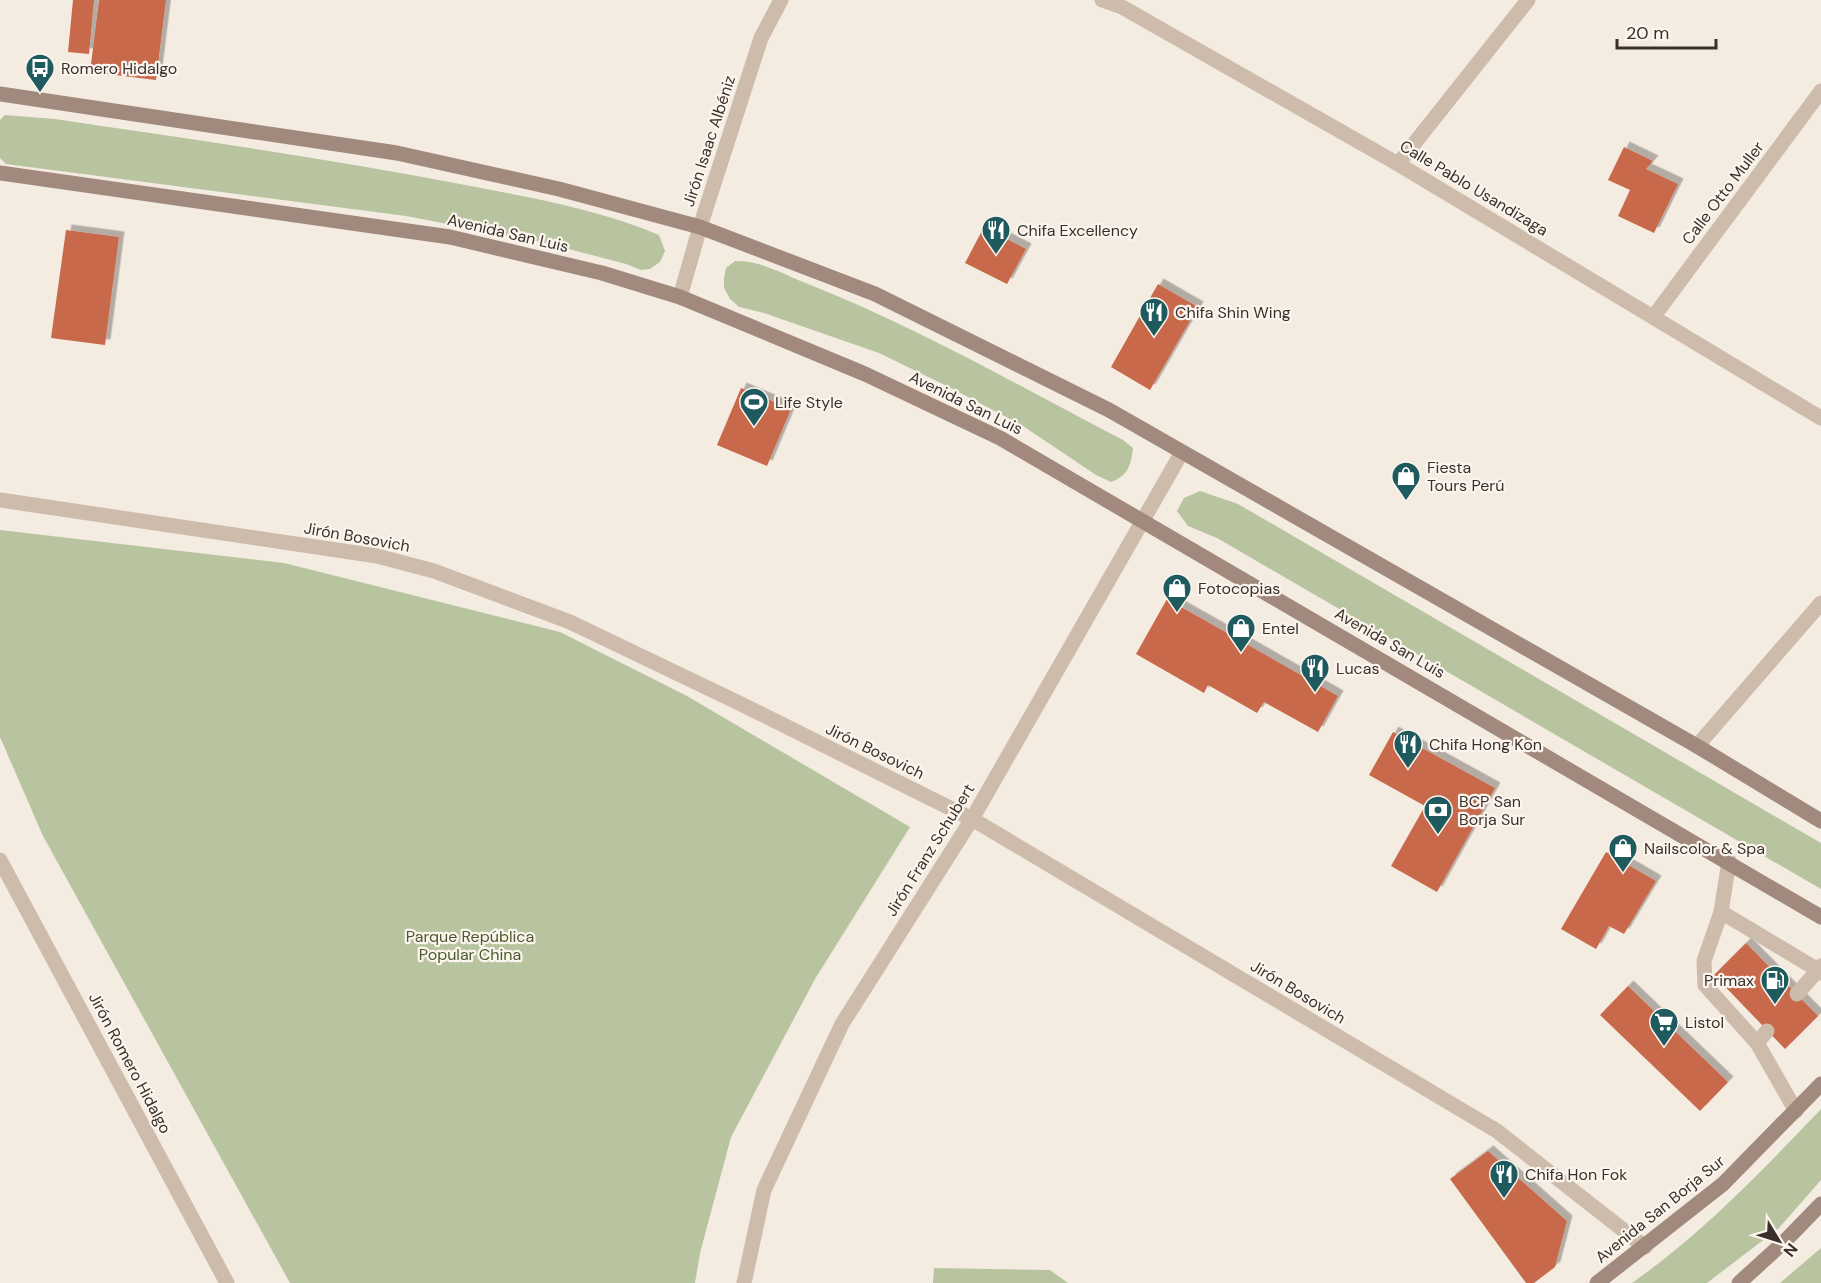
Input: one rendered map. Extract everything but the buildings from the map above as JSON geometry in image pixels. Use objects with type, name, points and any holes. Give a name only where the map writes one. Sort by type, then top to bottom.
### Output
[{"type":"main road","points":[[0,94],[397,153],[559,189],[700,227],[875,294],[1109,410],[1697,746],[1821,821]]},
{"type":"main road","name":"Avenida San Luis","points":[[0,173],[450,237],[602,273],[680,297],[865,374],[1000,438],[1821,916]]},
{"type":"main road","name":"Avenida San Borja Sur","points":[[1597,1283],[1723,1184],[1821,1084]]},
{"type":"main road","points":[[1739,1283],[1821,1204]]},
{"type":"street","name":"Jirón Isaac Albéniz","points":[[680,297],[700,227],[761,38],[781,0]]},
{"type":"street","name":"Calle Pablo Usandizaga","points":[[1102,0],[1125,4],[1654,316],[1821,418]]},
{"type":"street","points":[[1398,164],[1528,0]]},
{"type":"street","name":"Calle Otto Muller","points":[[1654,316],[1821,91]]},
{"type":"street","name":"Jirón Franz Schubert","points":[[744,1283],[764,1190],[842,1024],[972,819],[1182,452]]},
{"type":"street","name":"Jirón Bosovich","points":[[0,500],[378,556],[434,571],[570,622],[972,819],[1497,1131],[1645,1247]]},
{"type":"street","points":[[1697,746],[1821,603]]},
{"type":"street","name":"Jirón Romero Hidalgo","points":[[0,860],[227,1283]]},
{"type":"street","points":[[1729,861],[1721,912],[1704,961],[1705,985],[1762,1037],[1796,1111]]},
{"type":"street","points":[[1721,912],[1820,970],[1797,994]]},
{"type":"green space","points":[[5,115],[55,119],[258,149],[536,199],[611,217],[659,235],[665,251],[660,262],[650,269],[641,270],[546,243],[406,216],[6,164],[0,158],[0,120]]},
{"type":"green space","points":[[735,261],[754,263],[772,269],[889,319],[1123,440],[1133,448],[1128,469],[1121,477],[1111,482],[1096,475],[1023,426],[879,353],[764,313],[739,307],[730,299],[724,288],[726,268]]},
{"type":"green space","points":[[1200,491],[1238,504],[1821,843],[1821,889],[1217,538],[1188,526],[1177,511],[1184,498]]},
{"type":"green space","name":"Parque República Popular China","points":[[0,530],[284,563],[560,632],[687,696],[910,827],[815,979],[731,1137],[700,1253],[695,1283],[290,1283],[43,836],[0,737]]},
{"type":"green space","points":[[1821,1109],[1821,1180],[1779,1228],[1707,1283],[1632,1283],[1707,1222],[1754,1178]]},
{"type":"green space","points":[[1821,1248],[1821,1283],[1780,1283]]},
{"type":"green space","points":[[934,1268],[1050,1270],[1068,1283],[933,1283]]},
{"type":"place","name":"Romero Hidalgo","points":[[40,94]]},
{"type":"place","name":"Chifa Excellency","points":[[996,256]]},
{"type":"place","name":"Chifa Shin Wing","points":[[1154,338]]},
{"type":"place","name":"Life Style","points":[[754,428]]},
{"type":"place","name":"Fiesta Tours Perú","points":[[1406,502]]},
{"type":"place","name":"Fotocopias","points":[[1177,614]]},
{"type":"place","name":"Entel","points":[[1241,654]]},
{"type":"place","name":"Lucas","points":[[1315,694]]},
{"type":"place","name":"Chifa Hong Kon","points":[[1408,770]]},
{"type":"place","name":"BCP San Borja Sur","points":[[1438,836]]},
{"type":"place","name":"Nailscolor & Spa","points":[[1623,874]]},
{"type":"place","name":"Primax","points":[[1775,1006]]},
{"type":"place","name":"Listol","points":[[1664,1048]]},
{"type":"place","name":"Chifa Hon Fok","points":[[1504,1200]]}]
